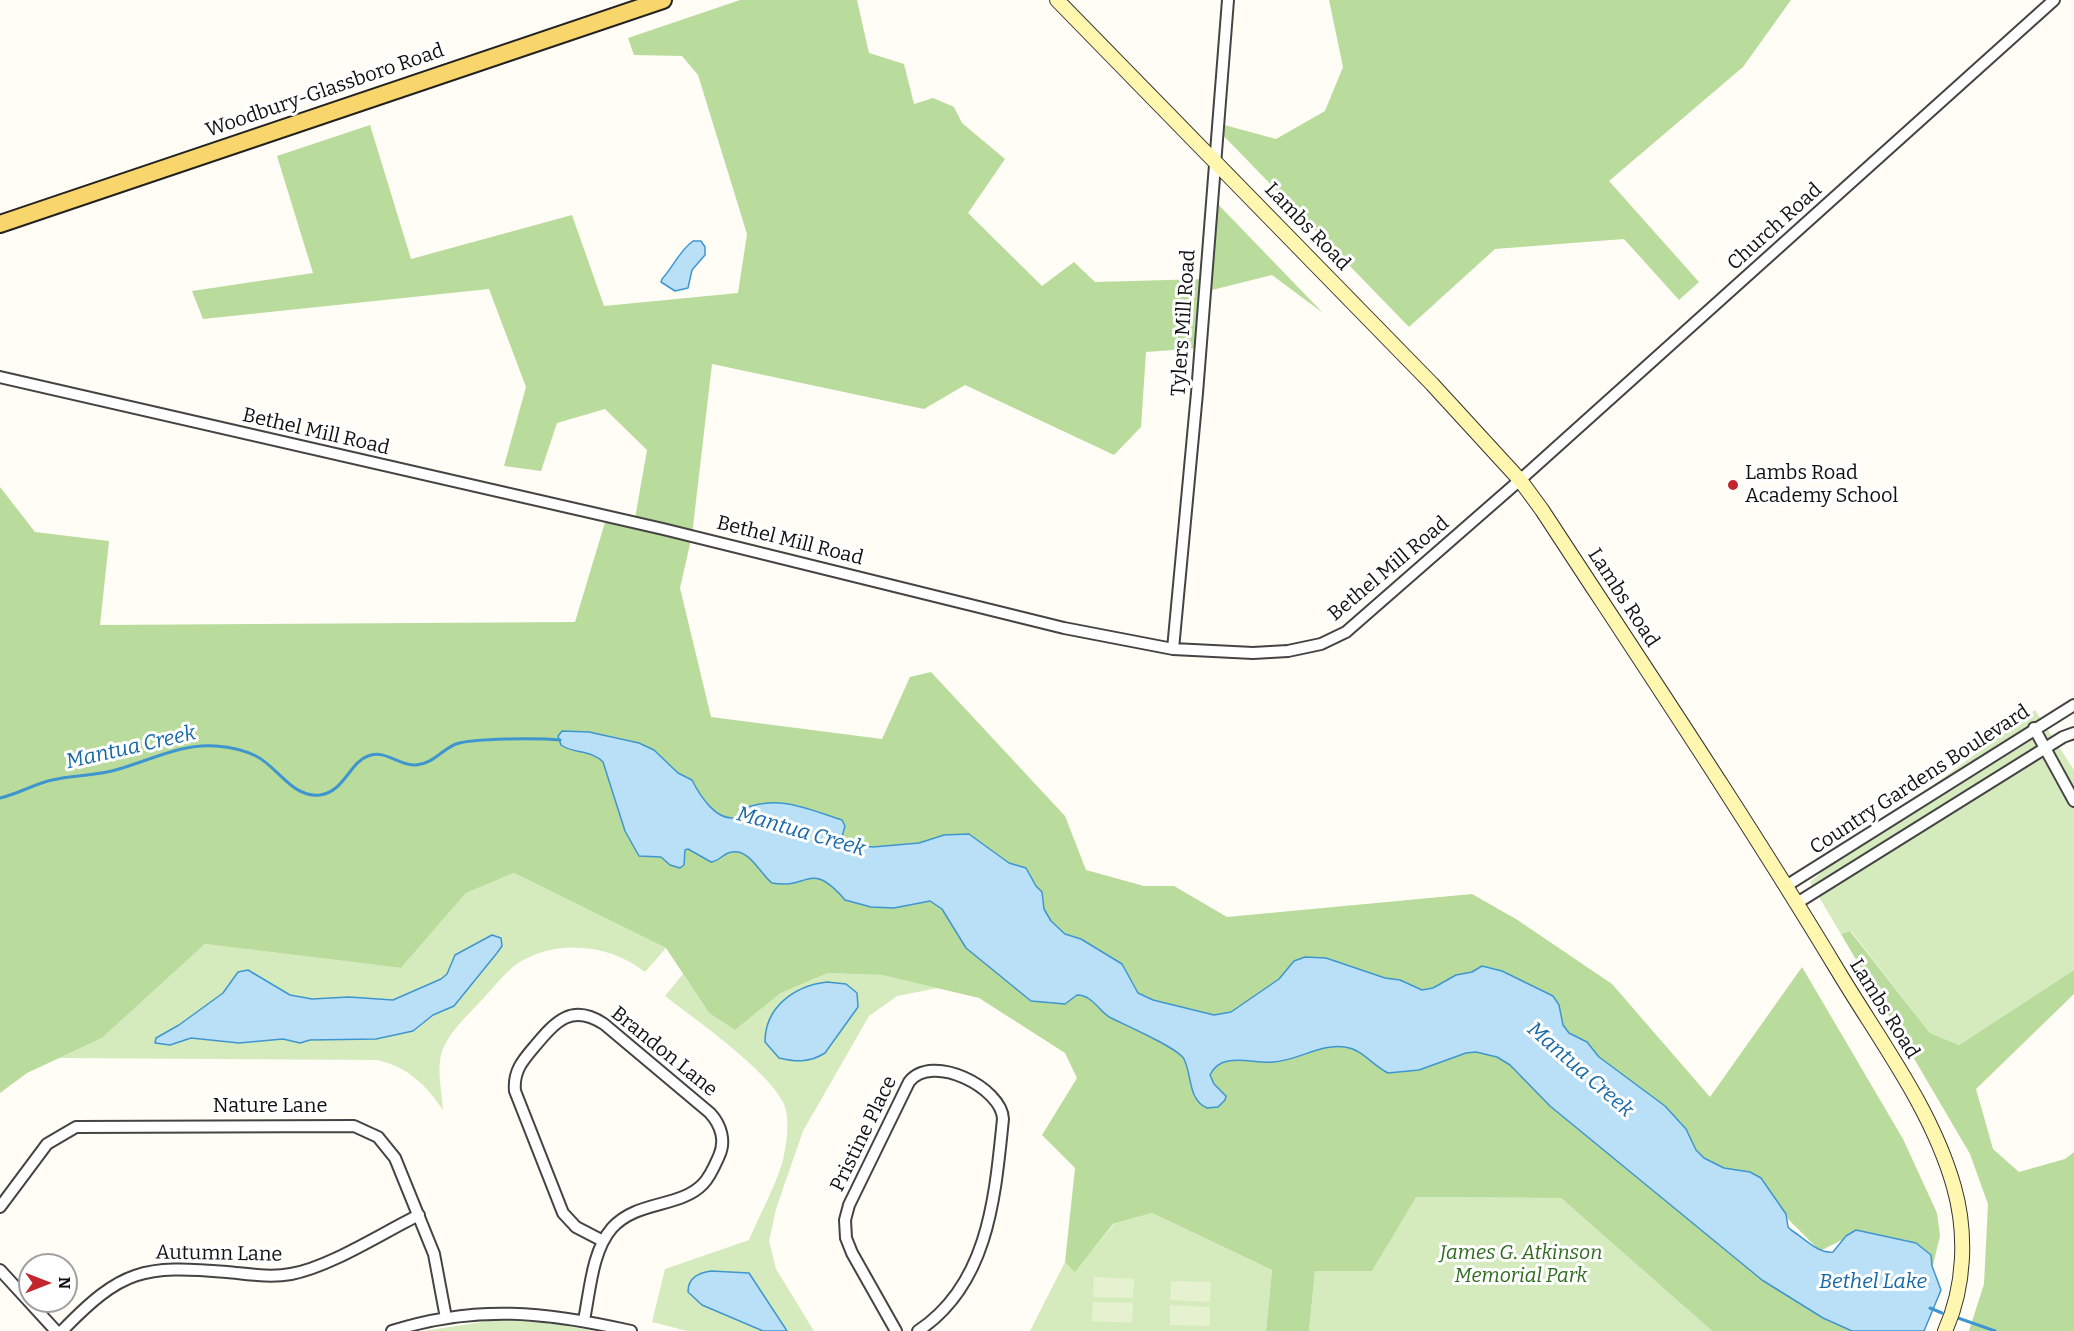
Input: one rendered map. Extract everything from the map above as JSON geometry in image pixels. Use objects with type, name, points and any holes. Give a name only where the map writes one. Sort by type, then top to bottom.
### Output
[{"type":"main road","name":"Woodbury-Glassboro Road","points":[[0,224],[663,0]]},
{"type":"main road","name":"Lambs Road","points":[[1057,0],[1432,384],[1520,480],[1797,903],[1917,1099],[1943,1154],[1961,1220],[1963,1250],[1958,1287],[1945,1331]]},
{"type":"street","name":"Tylers Mill Road","points":[[1173,649],[1228,0]]},
{"type":"street","name":"Church Road","points":[[1520,480],[2054,0]]},
{"type":"street","name":"Bethel Mill Road","points":[[0,377],[663,529],[1064,628],[1173,649],[1253,653],[1288,651],[1321,644],[1346,632],[1520,480]]},
{"type":"street","name":"Country Gardens Boulevard","points":[[1786,886],[2034,728],[2074,705]]},
{"type":"street","points":[[2034,728],[2074,801]]},
{"type":"street","name":"Country Gardens Boulevard","points":[[1797,903],[2045,748],[2074,733]]},
{"type":"street","name":"Brandon Lane","points":[[584,1320],[603,1241],[614,1226],[634,1211],[689,1193],[703,1184],[720,1153],[722,1136],[720,1126],[710,1113],[614,1033],[592,1017],[576,1015],[555,1023],[522,1061],[516,1075],[515,1091],[563,1213],[576,1227],[603,1241]]},
{"type":"street","name":"Pristine Place","points":[[896,1331],[849,1246],[846,1215],[909,1082],[919,1073],[935,1069],[951,1072],[991,1094],[1000,1105],[1003,1119],[987,1228],[978,1259],[951,1302],[918,1331]]},
{"type":"street","name":"Nature Lane","points":[[0,1207],[47,1144],[76,1127],[344,1124],[364,1129],[388,1147],[419,1215],[436,1262],[446,1318]]},
{"type":"street","name":"Autumn Lane","points":[[62,1331],[104,1291],[135,1274],[167,1268],[264,1275],[288,1274],[322,1263],[419,1215]]},
{"type":"street","points":[[0,1270],[56,1331]]},
{"type":"street","points":[[392,1331],[446,1318],[511,1312],[584,1320],[631,1331]]},
{"type":"green space","points":[[740,0],[857,0],[869,53],[904,64],[914,104],[933,98],[954,107],[962,123],[1005,159],[968,213],[1042,286],[1074,262],[1095,282],[1205,279],[1211,197],[1323,313],[1272,275],[1204,292],[1200,348],[1146,352],[1141,427],[1114,455],[965,385],[924,409],[712,364],[692,535],[680,588],[711,717],[882,739],[910,677],[931,672],[1065,816],[1086,870],[1144,886],[1174,886],[1227,917],[1472,894],[1516,919],[1612,984],[1710,1097],[1802,967],[1903,1139],[1937,1213],[1940,1236],[1931,1273],[1860,1231],[1820,1251],[1740,1171],[1852,1331],[1712,1331],[1561,1198],[1416,1197],[1372,1271],[1315,1271],[1309,1331],[1266,1331],[1272,1270],[1152,1213],[1113,1224],[1075,1272],[1065,1262],[1075,1168],[1042,1135],[1077,1078],[1065,1053],[979,998],[882,975],[828,973],[781,993],[735,1030],[709,1013],[666,948],[514,873],[466,893],[401,968],[205,944],[102,1038],[27,1073],[0,1093],[0,487],[35,532],[109,541],[100,625],[575,622],[606,519],[634,524],[647,450],[605,409],[557,423],[541,471],[504,466],[526,387],[489,289],[203,319],[192,291],[313,273],[277,156],[370,125],[411,259],[572,215],[604,306],[738,293],[747,234],[698,75],[682,56],[634,55],[628,38]]},
{"type":"green space","points":[[1329,0],[1791,0],[1743,67],[1609,181],[1699,282],[1679,300],[1624,239],[1495,249],[1409,327],[1216,128],[1217,123],[1276,139],[1325,111],[1343,67]]},
{"type":"green space","points":[[2035,710],[2074,770],[2074,970],[1959,1045],[1930,1033],[1851,931],[1841,934],[1810,882],[1866,835]]},
{"type":"green space","points":[[514,873],[666,948],[645,972],[616,955],[582,948],[548,950],[517,964],[462,1021],[444,1047],[439,1068],[443,1110],[415,1078],[398,1067],[377,1060],[59,1058],[102,1038],[205,944],[401,968],[466,893]]},
{"type":"green space","points":[[1850,931],[1930,1033],[1959,1045],[2074,970],[2074,994],[1976,1089],[1993,1149],[2019,1172],[2065,1159],[2074,1152],[2074,1331],[1969,1331],[1984,1284],[1988,1204],[1970,1154],[1841,934]]},
{"type":"green space","points":[[828,973],[882,975],[938,988],[897,996],[869,1016],[803,1131],[776,1209],[769,1241],[776,1269],[814,1331],[687,1331],[652,1322],[665,1269],[749,1240],[782,1164],[787,1130],[784,1104],[763,1076],[730,1046],[665,996],[683,974],[709,1013],[735,1030],[781,993]]},
{"type":"green space","name":"James G. Atkinson Memorial Park","points":[[1415,1197],[1561,1198],[1712,1331],[1309,1331],[1315,1271],[1372,1271]]},
{"type":"green space","points":[[1152,1213],[1272,1270],[1266,1331],[1030,1331],[1065,1262],[1075,1271],[1114,1224]]},
{"type":"green space","points":[[1094,1277],[1134,1279],[1133,1298],[1093,1297]]},
{"type":"green space","points":[[1171,1281],[1211,1282],[1210,1302],[1170,1300]]},
{"type":"green space","points":[[1093,1302],[1133,1303],[1132,1323],[1092,1321]]},
{"type":"green space","points":[[1170,1305],[1210,1307],[1210,1326],[1170,1325]]},
{"type":"green space","points":[[496,1320],[544,1322],[595,1331],[423,1331]]},
{"type":"water","points":[[693,241],[701,241],[705,247],[705,255],[692,270],[688,288],[675,291],[661,282],[662,279],[684,249]]},
{"type":"water","name":"Bethel Lake","points":[[562,731],[589,732],[639,743],[654,750],[678,773],[692,780],[699,793],[716,812],[730,818],[738,817],[740,810],[754,805],[791,804],[842,820],[845,826],[842,837],[852,845],[873,847],[919,843],[944,835],[969,834],[1009,863],[1026,868],[1042,892],[1044,909],[1051,921],[1065,934],[1081,939],[1122,964],[1138,993],[1153,1000],[1214,1015],[1231,1012],[1279,979],[1294,961],[1305,957],[1326,958],[1385,978],[1400,980],[1422,990],[1433,988],[1456,975],[1472,972],[1482,966],[1502,971],[1553,996],[1559,1005],[1563,1025],[1569,1033],[1587,1042],[1599,1057],[1665,1106],[1686,1129],[1696,1150],[1704,1158],[1724,1168],[1750,1172],[1761,1178],[1786,1214],[1788,1227],[1811,1244],[1827,1252],[1833,1252],[1846,1236],[1856,1230],[1916,1243],[1931,1255],[1932,1266],[1941,1290],[1924,1331],[1852,1331],[1823,1318],[1762,1280],[1550,1106],[1510,1065],[1497,1057],[1476,1052],[1466,1053],[1419,1070],[1388,1073],[1357,1051],[1336,1046],[1282,1061],[1229,1061],[1215,1068],[1210,1075],[1214,1084],[1226,1096],[1225,1100],[1218,1107],[1207,1108],[1193,1093],[1187,1065],[1180,1054],[1111,1018],[1083,996],[1077,995],[1065,1004],[1031,1001],[966,948],[942,909],[930,901],[894,908],[871,907],[845,900],[824,881],[816,878],[794,883],[772,883],[749,858],[738,852],[729,853],[711,862],[688,849],[685,850],[684,865],[680,868],[670,865],[661,857],[639,856],[625,831],[603,762],[599,758],[561,745],[558,736]]},
{"type":"water","points":[[492,935],[501,938],[502,946],[454,1006],[433,1015],[413,1031],[376,1039],[310,1040],[300,1043],[283,1039],[239,1043],[191,1038],[170,1045],[155,1043],[156,1038],[179,1025],[223,993],[238,972],[248,970],[290,995],[312,999],[349,997],[393,1000],[441,979],[447,974],[455,955]]},
{"type":"water","points":[[827,982],[846,984],[857,993],[858,1007],[825,1053],[802,1061],[779,1058],[765,1042],[770,1018],[784,1000],[793,994],[803,988]]},
{"type":"water","points":[[711,1271],[749,1273],[787,1331],[763,1331],[702,1305],[688,1292],[688,1287],[692,1279]]},
{"type":"waterway","name":"Mantua Creek","points":[[0,798],[52,780],[111,771],[191,747],[216,746],[241,750],[264,761],[301,792],[320,795],[335,788],[356,764],[374,754],[416,765],[427,762],[456,744],[465,742],[507,739],[560,740]]},
{"type":"waterway","name":"Mantua Creek","points":[[1930,1308],[1942,1313]]},
{"type":"waterway","name":"Mantua Creek","points":[[1958,1318],[1995,1331]]},
{"type":"place","name":"Lambs Road Academy School","points":[[1733,485]]}]
